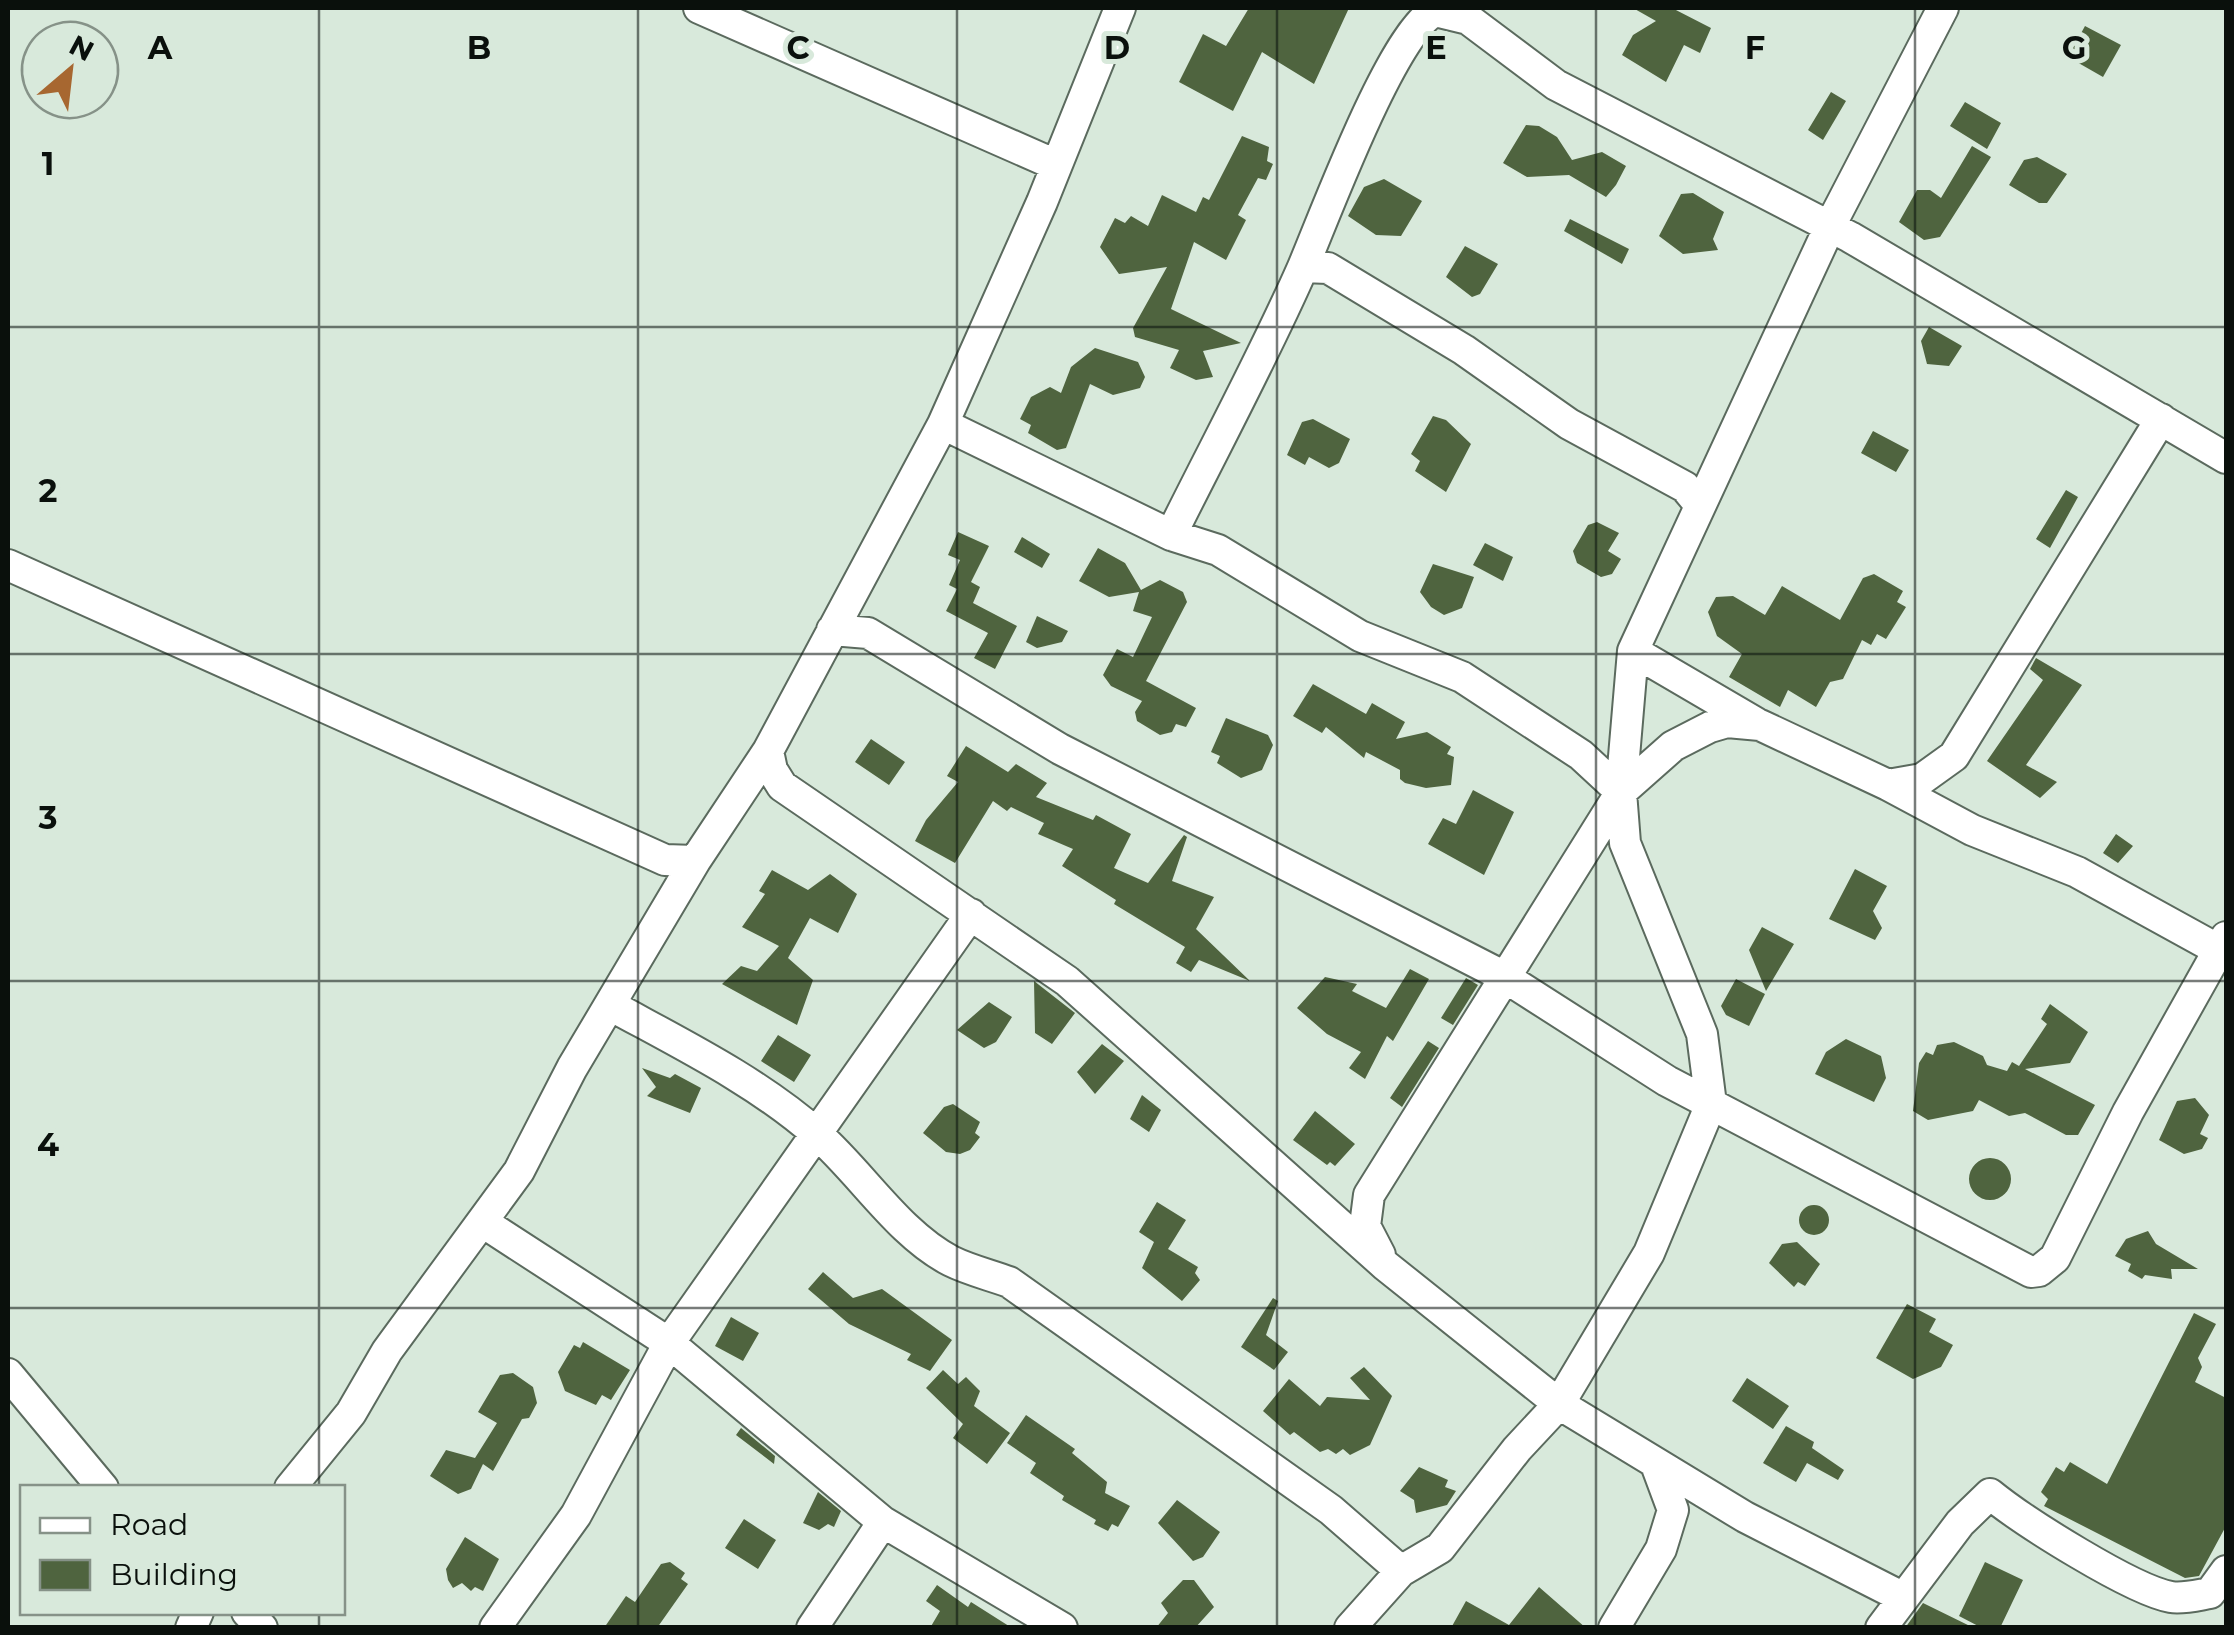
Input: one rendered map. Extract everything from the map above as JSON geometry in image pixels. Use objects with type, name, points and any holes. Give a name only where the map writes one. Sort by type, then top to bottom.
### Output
[{"type":"street","points":[[699,8],[1056,165]]},
{"type":"street","points":[[292,1485],[351,1413],[386,1351],[519,1171],[610,1006],[696,861],[768,751],[942,424],[1120,8]]},
{"type":"street","points":[[1350,1628],[1401,1571],[1440,1548],[1517,1449],[1558,1404],[1649,1253],[1710,1104],[1702,1034],[1625,843],[1621,792],[1633,652],[1830,226],[1943,8]]},
{"type":"street","points":[[1171,534],[1303,267],[1369,113],[1416,28],[1435,11],[1468,20],[1556,85],[1830,226],[2161,419],[2220,444]]},
{"type":"street","points":[[1303,267],[1328,268],[1464,350],[1569,424],[1685,487],[1700,505]]},
{"type":"street","points":[[1888,785],[1922,779],[1954,756],[2161,419]]},
{"type":"street","points":[[942,424],[1171,534],[1218,550],[1360,636],[1491,693],[1581,755],[1621,792]]},
{"type":"street","points":[[8,565],[630,845],[665,860],[696,861]]},
{"type":"street","points":[[832,630],[868,634],[1060,749],[1503,976],[1710,1104],[2020,1269],[2039,1272],[2055,1258],[2136,1096],[2224,947],[2077,872],[1972,830],[1888,785],[1760,725],[1633,652]]},
{"type":"street","points":[[1386,1266],[1364,1226],[1369,1195],[1621,792],[1672,746],[1710,726],[1727,722],[1760,725]]},
{"type":"street","points":[[768,751],[772,770],[782,786],[971,914],[1100,1008],[1386,1266],[1558,1404],[1657,1467],[1900,1596]]},
{"type":"street","points":[[1954,756],[1950,794],[1972,830]]},
{"type":"street","points":[[495,1628],[576,1515],[669,1343],[971,914]]},
{"type":"street","points":[[610,1006],[723,1068],[817,1134],[878,1193],[890,1214],[949,1260],[1009,1282],[1331,1510],[1401,1571]]},
{"type":"street","points":[[484,1223],[669,1343],[883,1522],[1062,1628]]},
{"type":"street","points":[[8,1374],[100,1485]]},
{"type":"street","points":[[1614,1628],[1661,1549],[1673,1510],[1657,1467]]},
{"type":"street","points":[[1881,1628],[1900,1596],[1960,1523],[1990,1494],[2016,1516],[2133,1586],[2174,1598],[2210,1594],[2226,1571]]},
{"type":"street","points":[[812,1628],[883,1522]]},
{"type":"building","points":[[1249,8],[1349,8],[1314,84],[1262,52],[1233,111],[1179,82],[1203,34],[1226,46]]},
{"type":"building","points":[[1633,8],[1672,8],[1711,28],[1700,53],[1684,45],[1666,82],[1622,55],[1633,35],[1656,21]]},
{"type":"building","points":[[2085,26],[2121,45],[2103,77],[2068,57]]},
{"type":"building","points":[[1831,92],[1846,101],[1823,140],[1808,130]]},
{"type":"building","points":[[1965,102],[2001,123],[1987,149],[1950,126]]},
{"type":"building","points":[[1526,125],[1539,126],[1557,137],[1572,160],[1602,152],[1626,166],[1616,185],[1606,197],[1569,175],[1527,177],[1503,163]]},
{"type":"building","points":[[1242,136],[1269,147],[1267,161],[1273,164],[1266,180],[1258,178],[1238,215],[1246,220],[1226,260],[1194,242],[1171,309],[1241,343],[1203,351],[1213,377],[1196,380],[1170,368],[1179,350],[1135,337],[1133,328],[1167,267],[1119,274],[1100,247],[1115,218],[1125,223],[1131,216],[1148,226],[1162,195],[1196,212],[1203,197],[1209,200]]},
{"type":"building","points":[[1972,146],[1991,157],[1940,237],[1924,240],[1899,222],[1917,190],[1930,190],[1941,198]]},
{"type":"building","points":[[2037,157],[2067,174],[2047,203],[2039,203],[2009,185],[2024,160]]},
{"type":"building","points":[[1384,179],[1422,201],[1401,236],[1376,235],[1348,216],[1364,187]]},
{"type":"building","points":[[1693,193],[1724,212],[1713,239],[1718,250],[1683,254],[1659,236],[1681,194]]},
{"type":"building","points":[[1570,219],[1629,249],[1622,264],[1564,231]]},
{"type":"building","points":[[1465,246],[1498,264],[1480,294],[1472,297],[1446,277]]},
{"type":"building","points":[[1929,327],[1962,346],[1949,366],[1927,364],[1921,341]]},
{"type":"building","points":[[1095,348],[1138,362],[1145,377],[1140,388],[1113,395],[1090,384],[1066,448],[1057,450],[1028,433],[1031,425],[1020,419],[1031,397],[1050,387],[1061,393],[1071,367]]},
{"type":"building","points":[[1433,416],[1446,420],[1471,444],[1446,492],[1415,471],[1420,461],[1411,454]]},
{"type":"building","points":[[1313,419],[1350,439],[1339,463],[1329,468],[1309,457],[1305,465],[1287,455],[1302,422]]},
{"type":"building","points":[[1873,431],[1909,450],[1896,472],[1861,453]]},
{"type":"building","points":[[2066,490],[2078,497],[2050,548],[2036,539]]},
{"type":"building","points":[[1597,522],[1619,533],[1608,551],[1621,559],[1612,574],[1601,577],[1577,563],[1573,551],[1588,525]]},
{"type":"building","points":[[958,532],[989,546],[971,582],[980,587],[973,603],[1017,626],[995,669],[974,658],[988,633],[946,611],[957,589],[949,585],[960,560],[948,555]]},
{"type":"building","points":[[1022,537],[1050,554],[1042,568],[1014,552]]},
{"type":"building","points":[[1485,543],[1513,557],[1503,581],[1473,565]]},
{"type":"building","points":[[1098,548],[1125,563],[1141,590],[1160,580],[1183,592],[1187,602],[1146,681],[1196,708],[1186,727],[1176,724],[1172,732],[1160,735],[1137,721],[1135,712],[1142,701],[1111,686],[1103,675],[1117,649],[1133,657],[1152,617],[1133,611],[1139,592],[1109,597],[1079,581]]},
{"type":"building","points":[[1433,564],[1474,577],[1462,608],[1444,615],[1431,607],[1420,592]]},
{"type":"building","points":[[1874,574],[1903,591],[1897,602],[1906,607],[1886,639],[1877,634],[1871,645],[1862,640],[1843,679],[1830,682],[1816,707],[1788,690],[1780,707],[1729,677],[1742,654],[1717,636],[1708,612],[1716,597],[1733,596],[1765,615],[1782,586],[1840,620],[1863,578]]},
{"type":"building","points":[[1037,616],[1068,631],[1062,642],[1037,648],[1026,642]]},
{"type":"building","points":[[2036,658],[2082,685],[2026,765],[2057,782],[2040,798],[1987,761],[2043,680],[2030,669]]},
{"type":"building","points":[[1313,684],[1366,714],[1372,703],[1405,722],[1396,739],[1427,732],[1451,747],[1447,754],[1454,757],[1451,785],[1426,788],[1405,783],[1400,779],[1400,770],[1366,752],[1364,758],[1326,727],[1322,733],[1293,716]]},
{"type":"building","points":[[1226,718],[1268,735],[1273,745],[1262,770],[1241,778],[1217,763],[1220,756],[1211,752]]},
{"type":"building","points":[[871,739],[905,762],[889,785],[855,762]]},
{"type":"building","points":[[966,746],[1008,772],[1016,764],[1047,783],[1036,797],[1093,820],[1096,815],[1131,834],[1114,868],[1148,883],[1184,835],[1187,837],[1172,881],[1214,897],[1196,929],[1250,981],[1199,960],[1191,972],[1176,963],[1185,947],[1114,904],[1116,900],[1062,866],[1073,849],[1038,834],[1044,823],[1011,807],[1007,811],[993,801],[955,863],[915,841],[926,820],[958,782],[947,776]]},
{"type":"building","points":[[1473,790],[1514,812],[1484,875],[1428,844],[1443,818],[1456,824]]},
{"type":"building","points":[[2116,834],[2133,846],[2118,863],[2103,853]]},
{"type":"building","points":[[1855,869],[1887,886],[1873,911],[1882,928],[1875,940],[1829,919]]},
{"type":"building","points":[[772,870],[808,890],[830,874],[857,894],[838,933],[810,918],[788,958],[813,980],[797,1025],[722,984],[741,966],[757,971],[779,946],[742,927],[765,894],[759,891]]},
{"type":"building","points":[[1762,927],[1794,944],[1766,991],[1749,950]]},
{"type":"building","points":[[1410,969],[1429,979],[1393,1041],[1387,1036],[1365,1079],[1349,1068],[1361,1052],[1327,1034],[1297,1008],[1325,977],[1357,984],[1352,991],[1386,1008]]},
{"type":"building","points":[[1466,978],[1478,985],[1453,1025],[1441,1018]]},
{"type":"building","points":[[1736,979],[1765,994],[1749,1026],[1726,1015],[1721,1006]]},
{"type":"building","points":[[1034,981],[1075,1013],[1052,1044],[1035,1033]]},
{"type":"building","points":[[989,1002],[1012,1017],[996,1042],[984,1048],[957,1030]]},
{"type":"building","points":[[2050,1004],[2088,1032],[2070,1063],[2025,1069],[2095,1105],[2078,1135],[2066,1135],[2025,1113],[2009,1116],[1979,1100],[1973,1111],[1928,1120],[1913,1111],[1919,1063],[1926,1052],[1933,1055],[1937,1045],[1954,1042],[1983,1056],[1987,1065],[2007,1071],[2012,1062],[2019,1066],[2047,1024],[2041,1019]]},
{"type":"building","points":[[778,1035],[811,1055],[794,1082],[761,1061]]},
{"type":"building","points":[[1846,1039],[1881,1056],[1886,1078],[1874,1102],[1815,1074],[1826,1052]]},
{"type":"building","points":[[1428,1041],[1439,1048],[1402,1107],[1390,1098]]},
{"type":"building","points":[[1102,1044],[1124,1061],[1095,1094],[1077,1072]]},
{"type":"building","points":[[642,1068],[670,1078],[675,1074],[701,1088],[690,1113],[647,1096],[656,1087]]},
{"type":"building","points":[[1142,1095],[1161,1110],[1149,1132],[1130,1119]]},
{"type":"building","points":[[2195,1098],[2209,1115],[2200,1134],[2208,1138],[2202,1149],[2184,1154],[2159,1140],[2177,1101]]},
{"type":"building","points":[[953,1104],[980,1122],[975,1133],[980,1137],[970,1150],[960,1154],[946,1152],[923,1133],[944,1107]]},
{"type":"building","points":[[1315,1111],[1355,1144],[1335,1166],[1330,1162],[1327,1165],[1293,1140]]},
{"type":"building","points":[[1990,1158],[2005,1164],[2011,1179],[2005,1194],[1990,1200],[1975,1194],[1969,1179],[1975,1164]]},
{"type":"building","points":[[1157,1202],[1186,1220],[1168,1249],[1198,1267],[1195,1273],[1200,1280],[1182,1301],[1142,1268],[1154,1242],[1139,1232]]},
{"type":"building","points":[[1814,1205],[1825,1209],[1829,1220],[1825,1231],[1814,1235],[1803,1231],[1799,1220],[1803,1209]]},
{"type":"building","points":[[2148,1231],[2156,1244],[2198,1269],[2171,1269],[2172,1279],[2145,1275],[2142,1279],[2128,1271],[2131,1264],[2115,1256],[2126,1239]]},
{"type":"building","points":[[1797,1242],[1820,1264],[1805,1286],[1798,1282],[1794,1287],[1769,1263],[1782,1244]]},
{"type":"building","points":[[823,1272],[853,1298],[882,1289],[952,1340],[930,1371],[907,1360],[911,1354],[849,1324],[808,1289]]},
{"type":"building","points":[[1273,1298],[1278,1301],[1266,1335],[1288,1352],[1274,1370],[1241,1347]]},
{"type":"building","points":[[1907,1304],[1936,1319],[1929,1332],[1953,1345],[1941,1367],[1913,1379],[1876,1358]]},
{"type":"building","points":[[2194,1313],[2216,1324],[2198,1358],[2202,1367],[2195,1382],[2226,1398],[2226,1526],[2199,1576],[2185,1578],[2044,1506],[2048,1499],[2041,1492],[2056,1467],[2064,1472],[2070,1462],[2107,1484]]},
{"type":"building","points":[[731,1317],[759,1333],[743,1361],[715,1346]]},
{"type":"building","points":[[583,1342],[630,1370],[611,1400],[602,1395],[596,1405],[565,1391],[558,1372],[574,1345],[580,1348]]},
{"type":"building","points":[[1364,1367],[1392,1396],[1370,1445],[1350,1455],[1343,1449],[1336,1454],[1328,1449],[1320,1452],[1294,1432],[1290,1435],[1263,1411],[1289,1379],[1320,1406],[1327,1397],[1370,1400],[1350,1378]]},
{"type":"building","points":[[943,1370],[958,1384],[966,1377],[980,1391],[974,1406],[1010,1433],[987,1464],[953,1438],[963,1424],[926,1388]]},
{"type":"building","points":[[513,1373],[533,1387],[537,1403],[529,1418],[522,1419],[493,1471],[483,1464],[471,1489],[458,1494],[430,1476],[446,1450],[475,1458],[497,1423],[478,1412],[500,1375]]},
{"type":"building","points":[[1747,1378],[1789,1406],[1773,1429],[1732,1401]]},
{"type":"building","points":[[1026,1415],[1075,1449],[1072,1453],[1107,1482],[1105,1493],[1130,1506],[1118,1527],[1112,1524],[1108,1531],[1094,1524],[1096,1520],[1062,1500],[1064,1496],[1030,1473],[1036,1463],[1007,1443]]},
{"type":"building","points":[[1786,1426],[1814,1442],[1812,1448],[1844,1470],[1838,1480],[1807,1463],[1796,1482],[1763,1463]]},
{"type":"building","points":[[741,1428],[775,1456],[774,1464],[736,1435]]},
{"type":"building","points":[[1419,1467],[1448,1480],[1445,1487],[1456,1491],[1447,1505],[1416,1513],[1414,1500],[1400,1491]]},
{"type":"building","points":[[818,1492],[841,1511],[834,1527],[828,1524],[819,1530],[803,1523]]},
{"type":"building","points":[[1177,1500],[1220,1532],[1203,1557],[1193,1561],[1158,1523]]},
{"type":"building","points":[[744,1519],[776,1540],[758,1569],[725,1548]]},
{"type":"building","points":[[465,1537],[499,1559],[483,1591],[475,1587],[471,1591],[462,1583],[453,1588],[448,1580],[446,1569]]},
{"type":"building","points":[[670,1562],[685,1573],[681,1579],[688,1584],[657,1628],[604,1628],[626,1596],[635,1602],[661,1564]]},
{"type":"building","points":[[1985,1562],[2023,1580],[2000,1628],[1982,1628],[1959,1616]]},
{"type":"building","points":[[1183,1580],[1194,1580],[1214,1607],[1195,1628],[1156,1628],[1168,1613],[1161,1603]]},
{"type":"building","points":[[937,1585],[968,1607],[971,1602],[1012,1628],[930,1628],[940,1611],[926,1601]]},
{"type":"building","points":[[1539,1587],[1586,1628],[1451,1628],[1466,1601],[1509,1625]]},
{"type":"building","points":[[1923,1603],[1974,1628],[1905,1628]]}]
